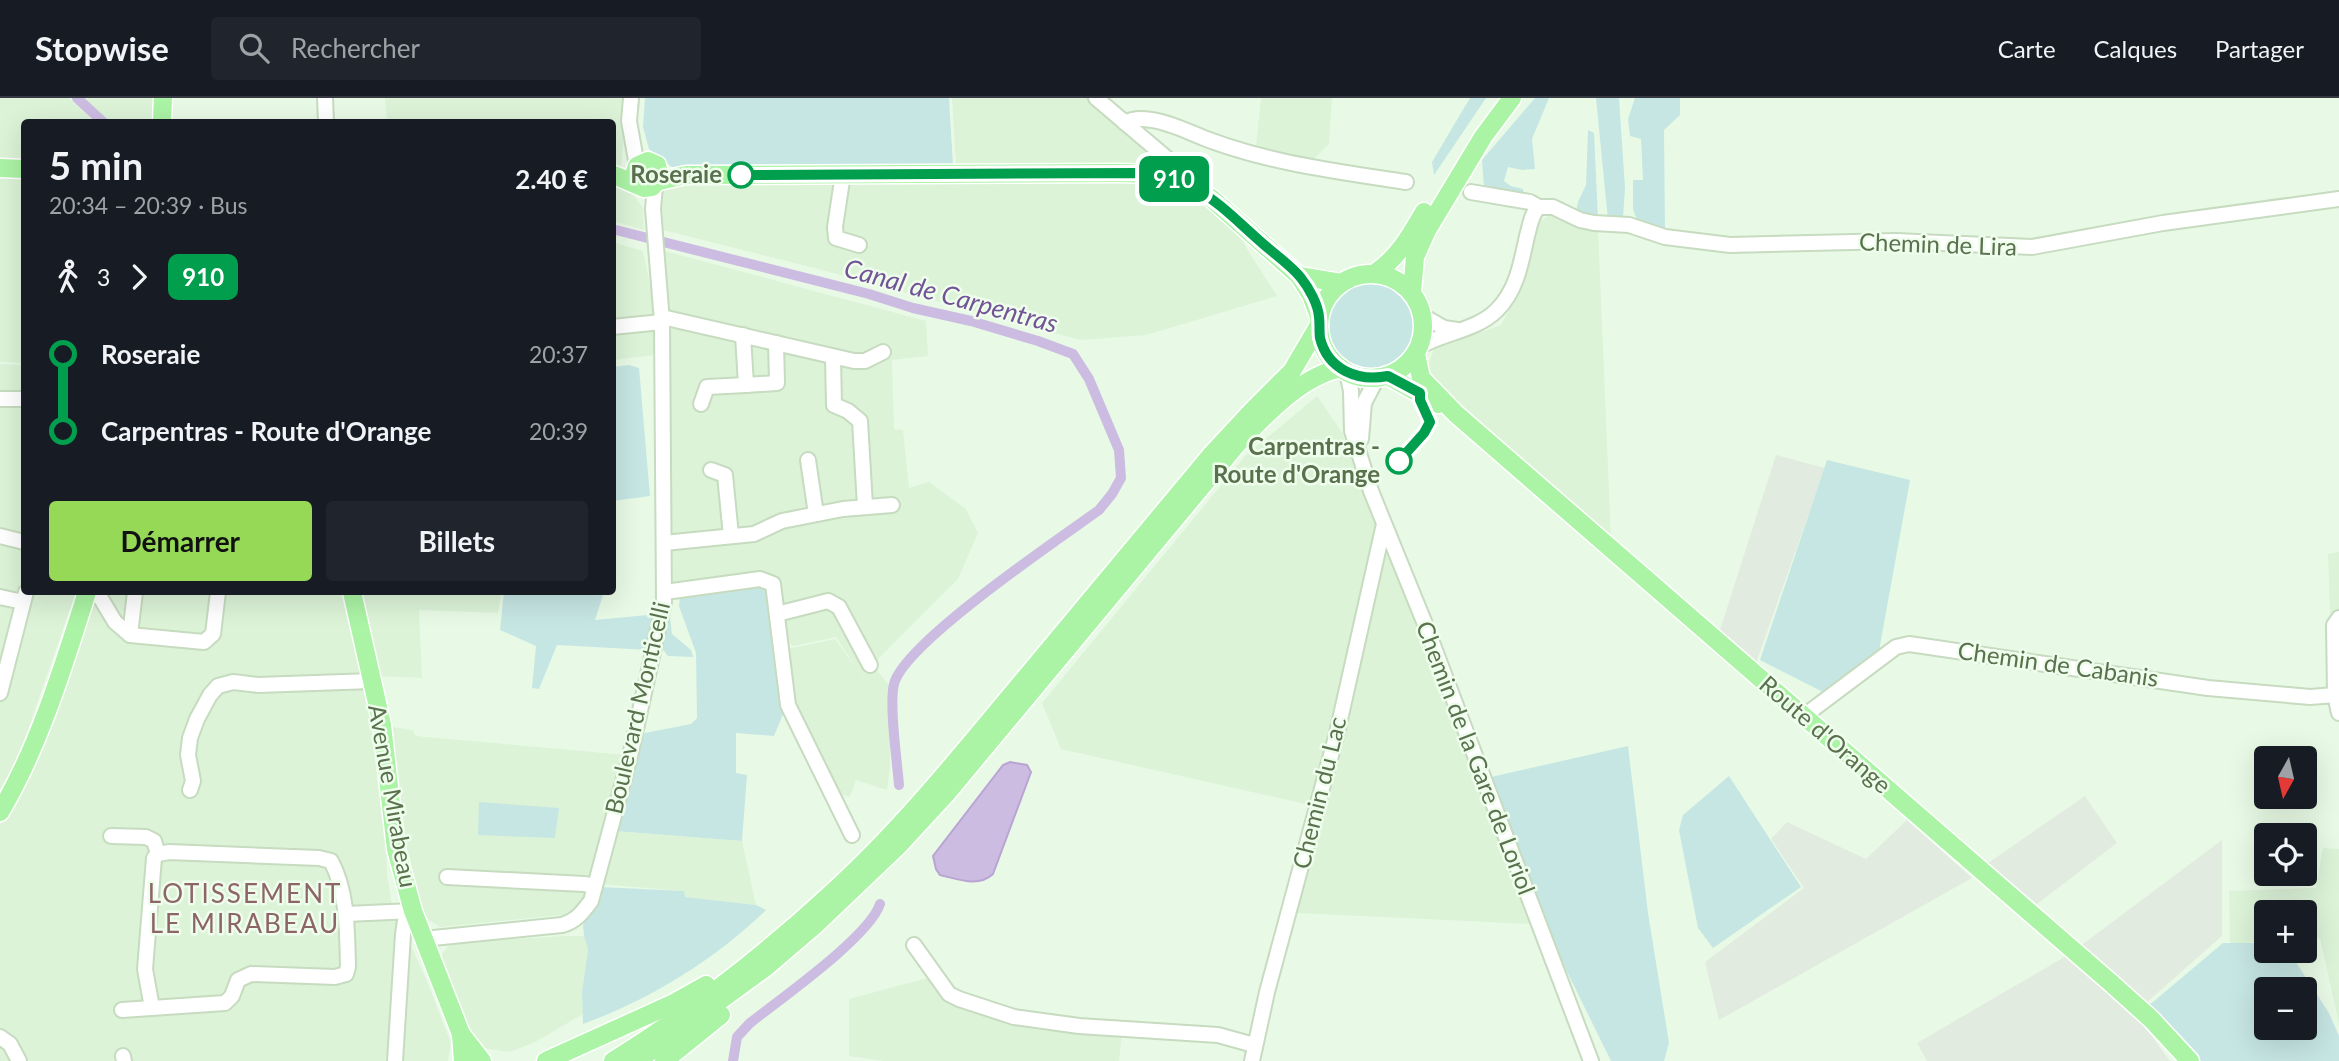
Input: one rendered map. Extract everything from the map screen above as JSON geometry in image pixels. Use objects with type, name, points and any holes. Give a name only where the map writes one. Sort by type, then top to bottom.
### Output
[{"type":"main road","points":[[162,119],[163,98]]},
{"type":"main road","points":[[1376,273],[1391,261],[1405,244],[1446,173],[1498,98]]},
{"type":"main road","points":[[1412,292],[1415,257],[1427,230],[1483,137],[1512,98]]},
{"type":"main road","points":[[0,168],[21,169]]},
{"type":"main road","points":[[613,1061],[717,989],[799,922],[837,889],[920,803],[1212,454],[1292,372],[1317,326],[1331,292],[1352,277],[1376,273],[1395,279],[1412,292],[1423,316],[1424,327],[1418,350],[1399,371],[1382,377],[1356,376],[1344,370],[1333,362],[1322,345],[1317,326],[1311,295],[1300,276],[1210,198],[1167,176],[1137,173],[616,175]]},
{"type":"main road","points":[[1300,276],[1341,283]]},
{"type":"main road","name":"Route d'Orange","points":[[1418,350],[1421,378],[1456,414],[2151,1019],[2190,1061]]},
{"type":"main road","points":[[637,1061],[766,967],[881,863],[946,794],[1237,444],[1294,393],[1323,374],[1344,370]]},
{"type":"main road","name":"Route d'Orange","points":[[1382,377],[1456,414]]},
{"type":"main road","points":[[0,812],[16,785],[32,747],[86,595]]},
{"type":"main road","name":"Avenue Mirabeau","points":[[353,595],[385,742],[396,849],[413,911],[461,1034]]},
{"type":"main road","points":[[664,1061],[802,950],[845,910],[881,863]]},
{"type":"main road","points":[[546,1061],[702,988],[799,922]]},
{"type":"main road","points":[[461,1034],[483,1061]]},
{"type":"main road","points":[[461,1034],[463,1061]]},
{"type":"main road","points":[[476,1061],[483,1061]]},
{"type":"street","points":[[326,98],[326,119]]},
{"type":"street","points":[[631,98],[629,121],[647,175]]},
{"type":"street","name":"Boulevard Monticelli","points":[[423,939],[562,925],[580,916],[591,901],[630,756],[665,592],[662,319],[653,209],[638,141],[639,98]]},
{"type":"street","points":[[1096,98],[1176,166],[1181,173],[1181,181]]},
{"type":"street","points":[[1125,123],[1137,119],[1148,120],[1176,127],[1227,148],[1346,173],[1406,182]]},
{"type":"street","points":[[843,174],[835,227],[836,238],[859,244]]},
{"type":"street","name":"Chemin de Lira","points":[[1471,192],[1530,202],[1539,207],[1553,207],[1580,220],[1629,225],[1665,237],[1703,242],[1730,244],[1896,241],[2032,247],[2163,223],[2339,199]]},
{"type":"street","points":[[1418,350],[1484,321],[1506,301],[1519,272],[1532,216],[1539,207]]},
{"type":"street","points":[[1423,316],[1444,328],[1459,330]]},
{"type":"street","points":[[616,326],[662,319],[833,357],[865,361],[883,352]]},
{"type":"street","points":[[743,335],[746,385]]},
{"type":"street","points":[[701,404],[707,387],[777,383],[776,343]]},
{"type":"street","points":[[833,357],[834,405],[848,411],[860,421],[865,506]]},
{"type":"street","name":"Chemin de la Gare de Loriol","points":[[1344,370],[1351,391],[1352,431],[1371,491],[1425,624],[1591,1061]]},
{"type":"street","name":"Chemin de la Gare de Loriol","points":[[1360,454],[1364,403],[1382,377]]},
{"type":"street","points":[[0,399],[21,399]]},
{"type":"street","points":[[808,460],[816,514]]},
{"type":"street","points":[[712,470],[725,475],[731,536]]},
{"type":"street","points":[[664,543],[754,534],[782,521],[865,506],[892,505]]},
{"type":"street","name":"Chemin du Lac","points":[[1252,1061],[1337,733],[1384,524]]},
{"type":"street","points":[[0,536],[21,541]]},
{"type":"street","points":[[665,592],[760,579],[773,584],[788,705],[852,835]]},
{"type":"street","points":[[99,595],[115,622],[130,635],[204,642],[213,634],[218,595]]},
{"type":"street","points":[[130,635],[135,595]]},
{"type":"street","points":[[839,607],[849,595]]},
{"type":"street","points":[[0,597],[25,597],[5,653],[0,693]]},
{"type":"street","points":[[778,614],[828,601],[839,607],[870,665]]},
{"type":"street","points":[[2339,618],[2334,625],[2335,695],[2339,713]]},
{"type":"street","name":"Chemin de Cabanis","points":[[1804,716],[1896,647],[1909,644],[2208,688],[2310,697],[2335,695]]},
{"type":"street","points":[[190,790],[193,780],[188,755],[190,738],[197,719],[218,686],[233,682],[258,685],[372,681]]},
{"type":"street","points":[[111,836],[146,837],[154,841],[158,854]]},
{"type":"street","points":[[122,1010],[152,1008],[225,1003],[238,980],[251,974],[335,977],[346,974],[346,914],[337,873],[331,861],[319,858],[169,852],[158,854],[154,858],[145,969],[152,1008]]},
{"type":"street","points":[[447,877],[595,886]]},
{"type":"street","points":[[346,914],[413,911]]},
{"type":"street","points":[[395,1061],[403,933],[405,921],[413,911]]},
{"type":"street","points":[[914,945],[948,993],[1014,1017],[1079,1026],[1218,1035],[1254,1045]]},
{"type":"street","points":[[0,1037],[10,1044],[19,1061]]},
{"type":"shaded area","points":[[0,98],[69,98],[91,119],[21,119],[21,163],[0,162]]},
{"type":"shaded area","points":[[83,98],[157,98],[155,119],[107,119]]},
{"type":"shaded area","points":[[385,98],[627,98],[621,169],[616,169],[616,119],[387,119]]},
{"type":"shaded area","points":[[645,98],[949,98],[953,165],[673,168],[649,149],[643,127]]},
{"type":"shaded area","points":[[952,98],[1087,98],[1161,160],[1157,169],[1119,164],[956,165]]},
{"type":"shaded area","points":[[1261,98],[1332,98],[1329,144],[1312,161],[1256,147]]},
{"type":"shaded area","points":[[1470,98],[1486,98],[1434,175],[1432,162]]},
{"type":"shaded area","points":[[1535,98],[1549,98],[1532,139],[1535,169],[1508,167],[1504,181],[1523,189],[1524,196],[1484,188],[1482,160]]},
{"type":"shaded area","points":[[1596,98],[1619,98],[1625,188],[1623,218],[1608,220]]},
{"type":"shaded area","points":[[1635,98],[1680,98],[1680,115],[1664,130],[1665,232],[1637,220],[1633,209],[1633,180],[1643,180],[1641,139],[1630,136],[1628,119]]},
{"type":"shaded area","points":[[1588,130],[1594,133],[1598,219],[1576,212],[1586,185]]},
{"type":"shaded area","points":[[0,174],[21,175],[21,363],[0,362]]},
{"type":"shaded area","points":[[1113,180],[1163,190],[1207,206],[1235,230],[1277,296],[1146,335],[1080,340],[659,229],[655,200],[667,183]]},
{"type":"shaded area","points":[[616,185],[629,189],[643,208],[644,230],[616,222]]},
{"type":"shaded area","points":[[1553,213],[1598,228],[1611,538],[1441,391],[1428,366],[1434,349],[1501,325],[1525,281],[1540,221]]},
{"type":"shaded area","points":[[616,243],[643,251],[656,314],[655,355],[616,360]]},
{"type":"shaded area","points":[[661,250],[926,321],[928,356],[892,360],[894,429],[903,430],[909,488],[929,482],[966,509],[978,533],[958,579],[861,676],[874,667],[889,685],[890,767],[887,790],[856,780],[850,797],[833,792],[795,708],[787,649],[835,639],[857,669],[836,637],[793,646],[785,639],[771,575],[673,587],[669,337]]},
{"type":"shaded area","points":[[1372,281],[1389,285],[1403,294],[1412,308],[1416,325],[1412,342],[1403,356],[1389,365],[1372,369],[1355,365],[1341,356],[1332,342],[1328,325],[1332,308],[1341,294],[1355,285]]},
{"type":"shaded area","points":[[0,364],[21,365],[21,595],[75,595],[18,758],[0,790]]},
{"type":"shaded area","points":[[629,365],[639,368],[650,496],[616,501],[616,367]]},
{"type":"shaded area","points":[[1317,396],[1342,432],[1376,524],[1314,806],[1061,749],[1042,703],[1245,456]]},
{"type":"shaded area","points":[[1776,455],[1825,468],[1756,663],[1719,633]]},
{"type":"shaded area","points":[[1827,460],[1910,480],[1879,651],[1825,693],[1760,660]]},
{"type":"shaded area","points":[[1387,543],[1531,924],[1297,913]]},
{"type":"shaded area","points":[[2339,552],[2339,616],[2330,616],[2328,554]]},
{"type":"shaded area","points":[[760,582],[771,586],[786,707],[774,736],[736,733],[736,773],[747,775],[742,841],[615,831],[633,757],[645,733],[691,724],[697,718],[696,653],[679,606],[680,595]]},
{"type":"shaded area","points":[[93,595],[342,595],[376,740],[392,904],[451,1043],[448,1061],[0,1061],[0,825],[9,811]]},
{"type":"shaded area","points":[[358,595],[501,595],[498,613],[419,610],[422,678],[377,676]]},
{"type":"shaded area","points":[[504,595],[603,595],[595,620],[658,614],[649,650],[557,645],[539,689],[532,688],[536,646],[500,630]]},
{"type":"shaded area","points":[[669,609],[672,634],[691,650],[693,657],[668,656],[658,643]]},
{"type":"shaded area","points":[[389,728],[413,730],[416,736],[626,755],[589,892],[572,914],[440,927],[426,918],[405,850]]},
{"type":"shaded area","points":[[1628,746],[1648,913],[1669,1043],[1664,1061],[1611,1061],[1545,927],[1491,777]]},
{"type":"shaded area","points":[[1010,762],[1027,765],[1031,772],[993,874],[974,882],[940,875],[933,856],[1003,765]]},
{"type":"shaded area","points":[[1729,776],[1801,887],[1713,948],[1698,928],[1679,830],[1683,815]]},
{"type":"shaded area","points":[[2085,796],[2117,843],[2037,904],[1988,863]]},
{"type":"shaded area","points":[[479,802],[559,808],[555,838],[478,835]]},
{"type":"shaded area","points":[[1907,820],[1972,878],[1719,1020],[1705,962],[1804,888],[1771,839],[1787,822],[1866,859]]},
{"type":"shaded area","points":[[613,831],[742,841],[756,905],[684,897],[683,891],[599,884]]},
{"type":"shaded area","points":[[2222,840],[2222,936],[2147,1002],[2079,947]]},
{"type":"shaded area","points":[[2323,848],[2339,849],[2339,1024],[2320,938],[2317,938],[2317,900],[2254,900],[2254,942],[2230,944],[2229,891],[2316,888]]},
{"type":"shaded area","points":[[600,887],[684,891],[685,897],[756,905],[766,910],[725,945],[680,976],[633,1003],[583,1024],[582,992],[588,949],[583,925],[596,904]]},
{"type":"shaded area","points":[[584,936],[588,948],[582,992],[583,1014],[535,1042],[510,1052],[484,1048],[471,1035],[441,956],[450,943]]},
{"type":"shaded area","points":[[2223,943],[2254,943],[2254,963],[2296,963],[2306,977],[2254,977],[2254,1040],[2317,1040],[2317,995],[2339,1036],[2339,1061],[2201,1061],[2188,1045],[2147,1007]]},
{"type":"shaded area","points":[[2068,955],[2143,1024],[2170,1061],[1927,1061],[1917,1043]]},
{"type":"shaded area","points":[[931,977],[952,1003],[1122,1033],[1119,1061],[884,1061],[849,1056],[849,999]]},
{"type":"waterway","name":"Canal de Carpentras","points":[[77,98],[100,119]]},
{"type":"waterway","name":"Canal de Carpentras","points":[[616,230],[869,294],[1038,341],[1073,354],[1089,379],[1119,450],[1121,478],[1099,510],[985,592],[904,666],[894,684],[893,693],[899,785]]},
{"type":"waterway","name":"Canal de Carpentras","points":[[733,1061],[737,1037],[750,1023],[842,950],[872,918],[880,904]]},
{"type":"bus line","name":"910","points":[[741,175],[1137,173],[1167,176],[1181,181],[1197,188],[1222,207],[1300,276],[1316,305],[1322,345],[1340,369],[1366,378],[1388,376],[1420,393],[1420,400],[1429,414],[1429,426],[1399,461]]},
{"type":"place","name":"Roseraie","points":[[741,175]]},
{"type":"place","name":"Carpentras - Route d'Orange","points":[[1399,461]]},
{"type":"district","name":"LOTISSEMENT LE MIRABEAU","points":[[245,909]]}]
